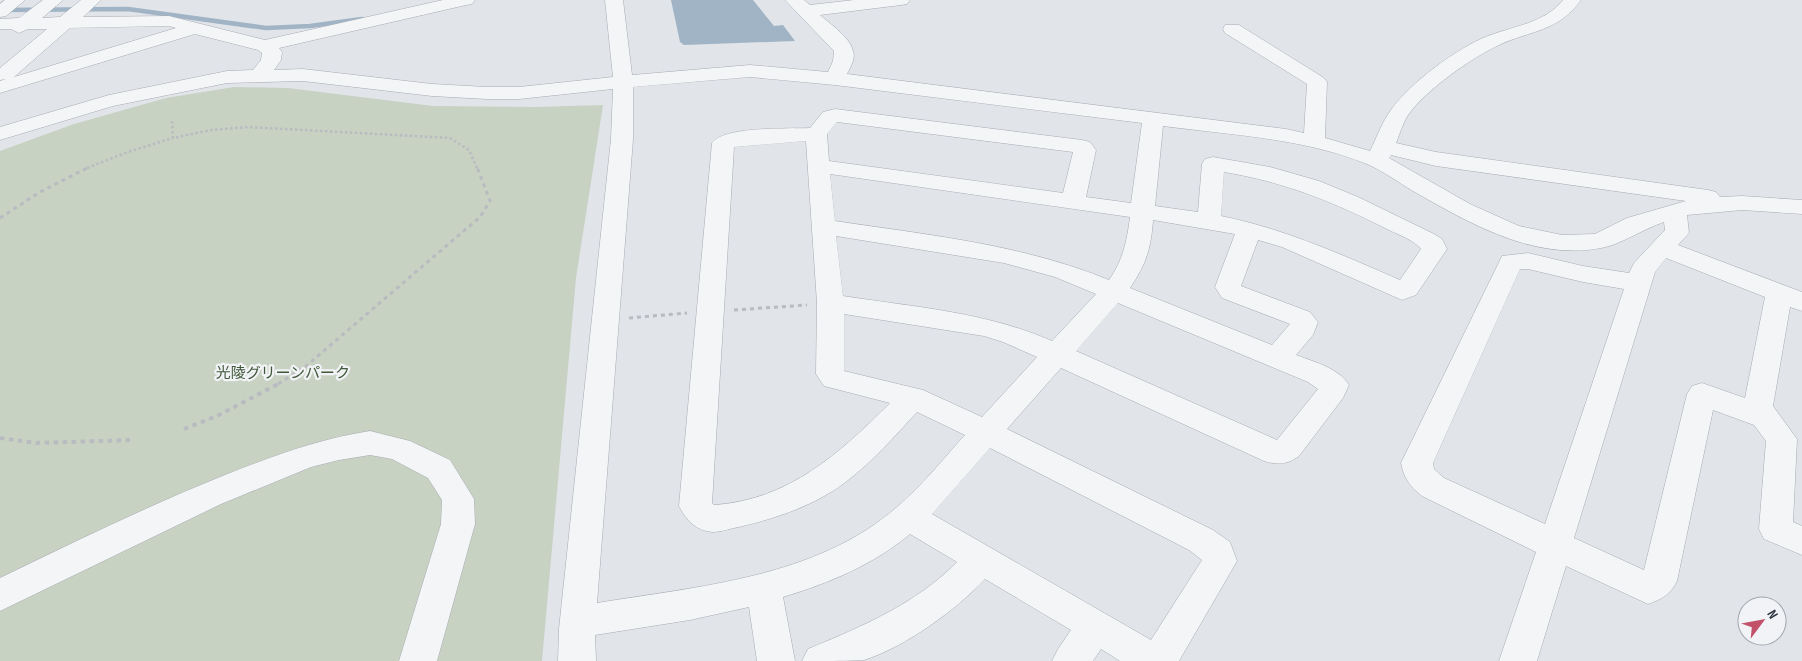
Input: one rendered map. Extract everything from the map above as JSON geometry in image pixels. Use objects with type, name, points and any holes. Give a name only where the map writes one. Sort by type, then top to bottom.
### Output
[{"type":"street","points":[[0,12],[16,0]]},
{"type":"street","points":[[0,43],[54,0]]},
{"type":"street","points":[[0,74],[6,74],[92,0]]},
{"type":"street","points":[[265,46],[466,0]]},
{"type":"street","points":[[577,661],[578,622],[622,139],[623,82],[614,0]]},
{"type":"street","points":[[799,6],[832,0]]},
{"type":"street","points":[[799,6],[901,0]]},
{"type":"street","points":[[1381,154],[1399,112],[1414,96],[1478,49],[1493,40],[1552,19],[1566,10],[1572,0]]},
{"type":"street","points":[[799,6],[838,42],[844,51],[843,61],[835,79]]},
{"type":"street","points":[[0,24],[169,21],[265,46],[272,52],[271,60],[260,75]]},
{"type":"street","points":[[54,68],[103,22]]},
{"type":"street","points":[[117,48],[143,22]]},
{"type":"street","points":[[0,87],[170,37],[193,28]]},
{"type":"street","points":[[1232,29],[1316,82],[1314,142]]},
{"type":"street","points":[[0,134],[145,92],[227,77],[260,75],[318,76],[432,90],[519,93],[735,71],[835,79],[1286,135],[1381,154],[1436,159],[1694,194],[1742,203]]},
{"type":"street","points":[[909,517],[1146,657],[1156,658],[1164,652],[1220,561],[1218,552],[1202,540],[940,409],[913,398],[834,379],[830,374],[830,303],[816,134],[830,116],[836,115],[1082,147],[1085,150],[1074,203]]},
{"type":"street","points":[[578,622],[764,588],[833,565],[870,546],[909,517],[1056,355],[1130,269],[1138,249],[1153,119]]},
{"type":"street","points":[[816,134],[739,138],[723,142],[696,506],[702,515],[712,519],[761,509],[805,491],[836,472],[913,398]]},
{"type":"street","points":[[1381,154],[1462,209],[1512,232],[1562,243],[1600,241],[1636,223],[1674,211],[1716,203],[1742,203],[1802,208]]},
{"type":"street","points":[[818,166],[1074,203],[1209,220],[1291,242],[1402,290],[1407,289],[1434,249],[1433,244],[1425,239],[1346,200],[1271,174],[1214,164],[1209,220]]},
{"type":"street","points":[[1518,661],[1643,269],[1663,248],[1670,237],[1677,233],[1674,211]]},
{"type":"street","points":[[823,227],[1005,256],[1064,271],[1318,375],[1334,385],[1333,390],[1293,441],[1282,452],[1275,452],[1013,335],[985,327],[830,303]]},
{"type":"street","points":[[1248,229],[1228,287],[1231,292],[1300,318],[1304,322],[1303,328],[1277,358]]},
{"type":"street","points":[[1663,248],[1790,298],[1758,408],[1782,439],[1776,529],[1802,541]]},
{"type":"street","points":[[1639,283],[1583,274],[1528,261],[1512,262],[1417,463],[1419,476],[1433,487],[1648,589],[1659,581],[1702,394],[1765,417]]},
{"type":"street","points":[[0,595],[138,527],[210,495],[304,457],[339,448],[370,443],[399,449],[439,469],[458,499],[458,524],[418,661]]},
{"type":"street","points":[[821,661],[845,652],[932,604],[954,587],[982,560]]},
{"type":"street","points":[[764,588],[776,661]]},
{"type":"street","points":[[1071,661],[1096,626]]},
{"type":"path","points":[[172,122],[174,138]]},
{"type":"path","points":[[0,218],[48,188],[127,152],[174,138],[211,130],[248,127],[450,138],[469,150],[488,192],[490,201],[480,217],[306,366],[251,399],[184,429]]},
{"type":"path","points":[[645,316],[830,303]]},
{"type":"path","points":[[0,438],[36,443],[133,440]]},
{"type":"green space","name":"光陵グリーンパーク","points":[[234,87],[288,88],[433,106],[536,107],[603,105],[576,278],[542,661],[0,661],[0,151],[74,124],[166,98]]},
{"type":"water","points":[[671,0],[753,0],[774,26],[783,25],[795,41],[684,45],[680,42]]},
{"type":"waterway","points":[[0,10],[128,9],[266,28],[310,26],[362,19]]}]
